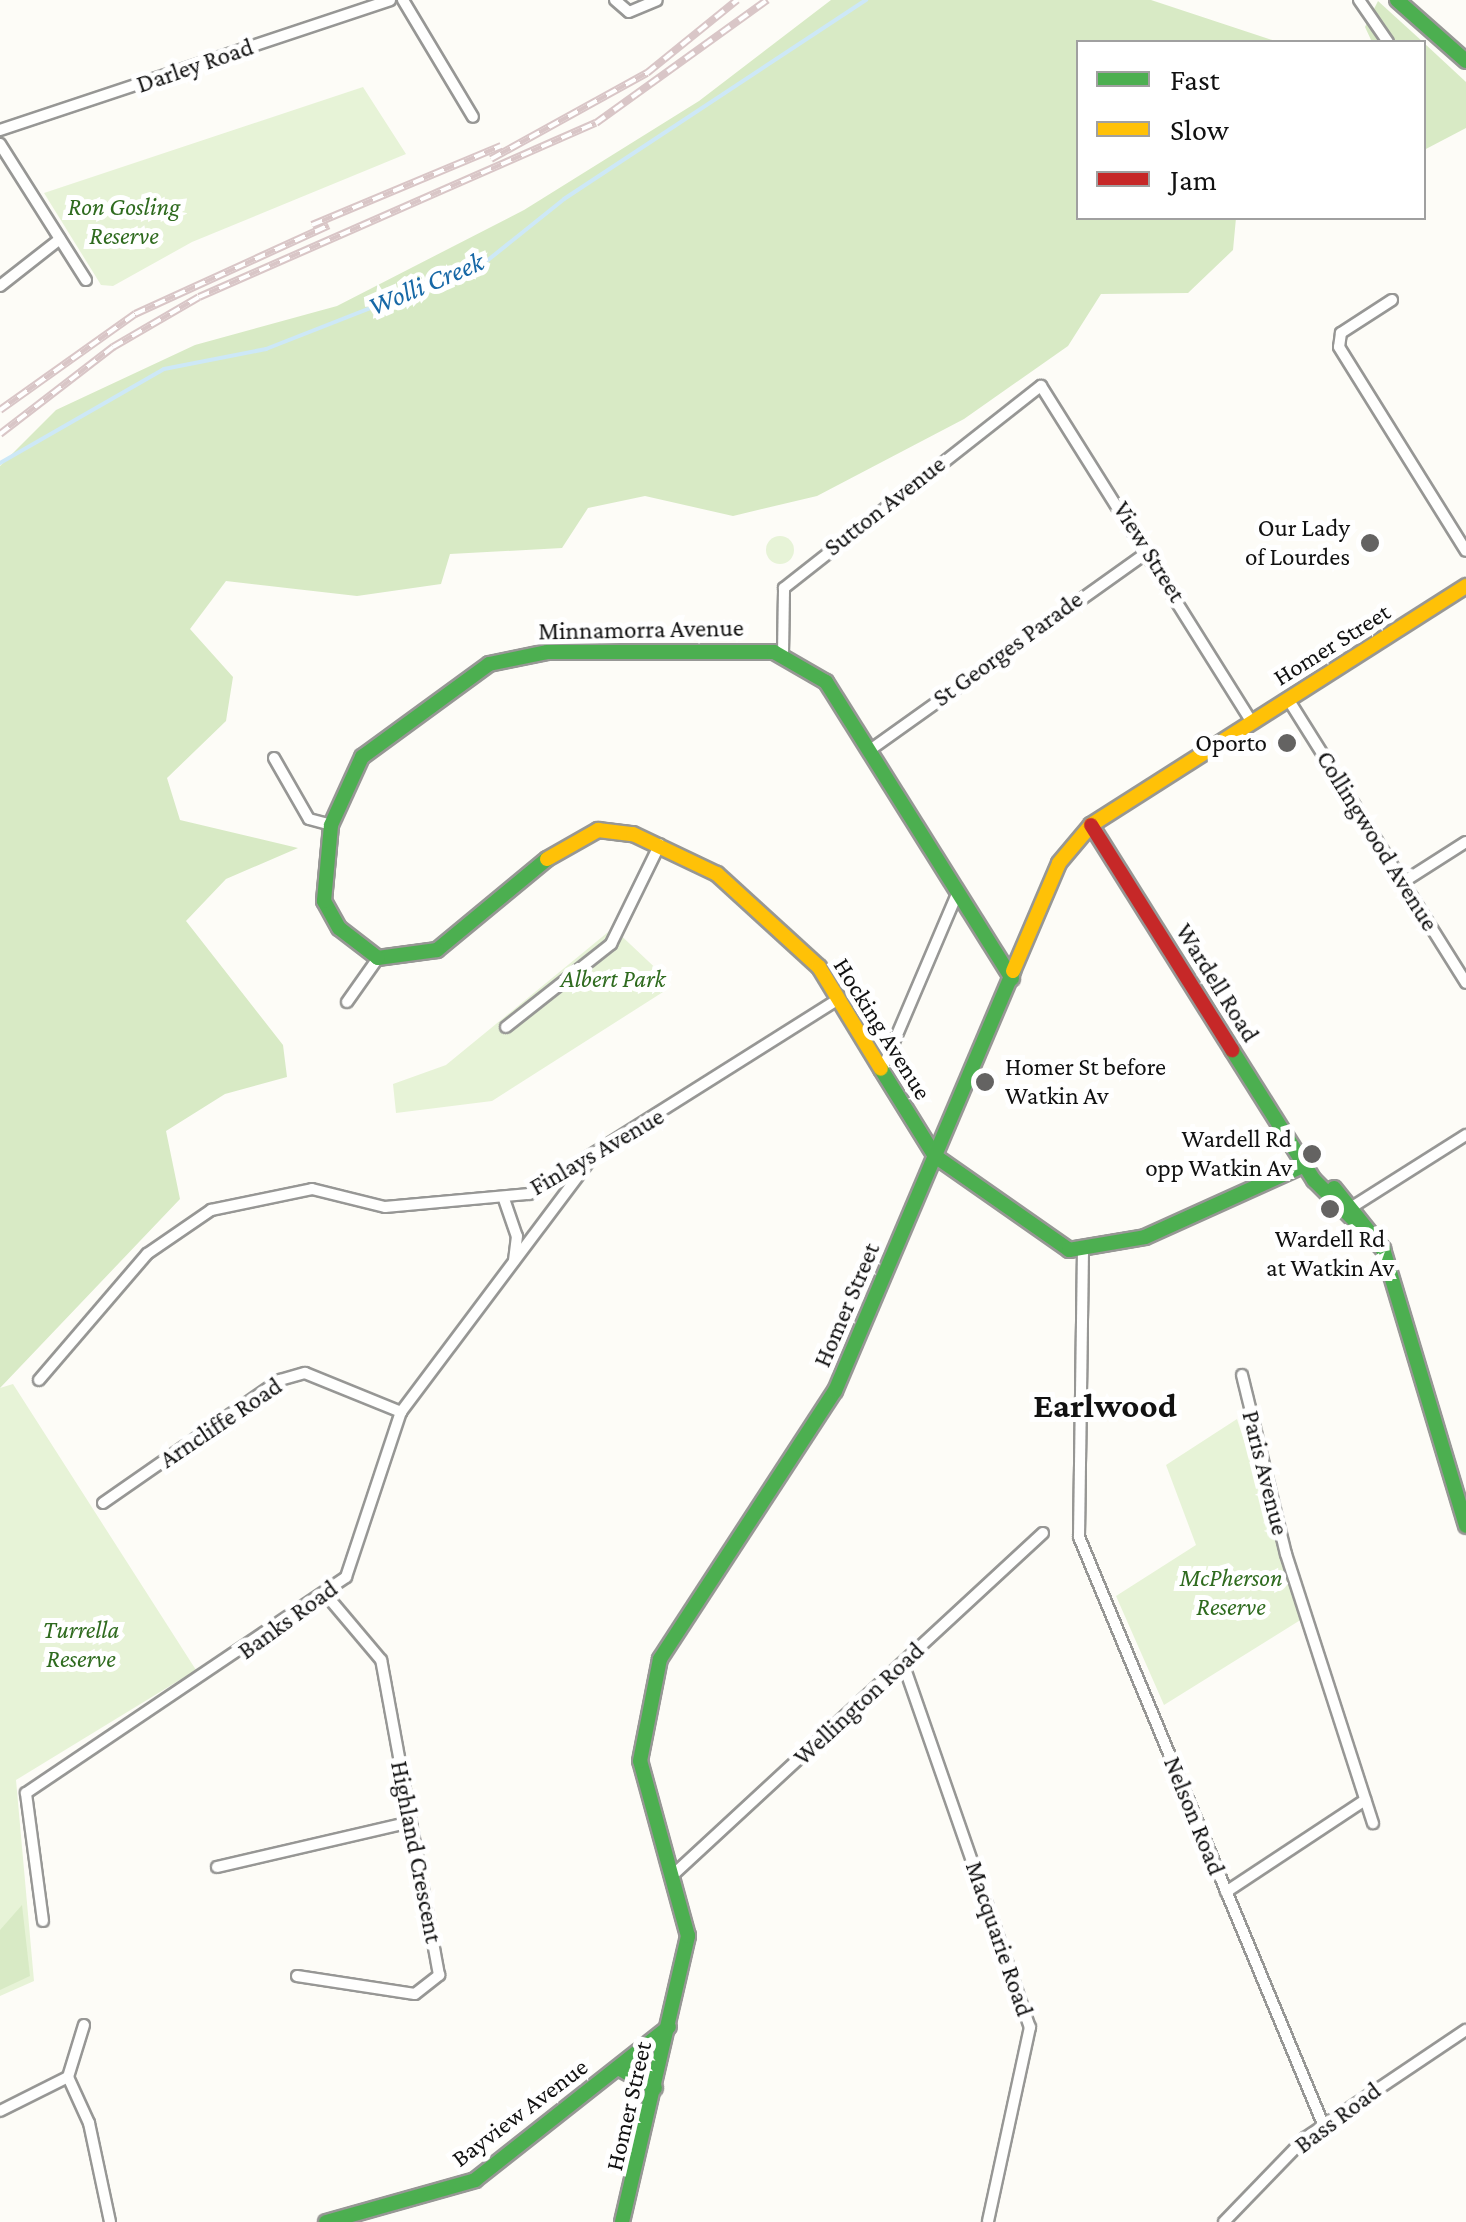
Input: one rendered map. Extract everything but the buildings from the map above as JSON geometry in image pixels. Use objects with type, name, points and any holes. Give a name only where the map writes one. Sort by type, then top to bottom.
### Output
[{"type":"street","name":"Darley Road","points":[[0,130],[390,0]]},
{"type":"street","points":[[403,0],[473,117]]},
{"type":"street","points":[[615,0],[629,12],[656,0]]},
{"type":"street","points":[[1359,0],[1387,40]]},
{"type":"street","points":[[1398,0],[1466,61]]},
{"type":"street","points":[[0,144],[86,280]]},
{"type":"street","points":[[0,286],[60,239]]},
{"type":"street","points":[[1392,300],[1341,333],[1339,347],[1466,552]]},
{"type":"street","name":"View Street","points":[[1041,386],[1149,551],[1252,722]]},
{"type":"street","name":"Sutton Avenue","points":[[783,654],[784,588],[1041,386]]},
{"type":"street","name":"St Georges Parade","points":[[870,750],[1149,551]]},
{"type":"street","name":"Homer Street","points":[[622,2222],[670,2028],[688,1936],[675,1873],[640,1761],[660,1659],[828,1402],[1060,863],[1090,825],[1466,586]]},
{"type":"street","name":"Minnamorra Avenue","points":[[378,958],[339,928],[324,901],[331,825],[362,756],[489,664],[548,652],[783,654]]},
{"type":"street","points":[[783,654],[826,682],[1012,978]]},
{"type":"street","name":"Collingwood Avenue","points":[[1288,699],[1400,884],[1466,983]]},
{"type":"street","points":[[274,758],[309,819],[331,825]]},
{"type":"street","name":"Wardell Road","points":[[1090,825],[1307,1164],[1384,1250]]},
{"type":"street","name":"Hocking Avenue","points":[[378,958],[436,950],[556,851],[598,830],[660,844],[741,888],[839,999],[935,1156]]},
{"type":"street","points":[[1400,884],[1466,842]]},
{"type":"street","points":[[506,1027],[611,944],[660,844]]},
{"type":"street","points":[[882,1070],[958,892]]},
{"type":"street","points":[[347,1002],[378,958]]},
{"type":"street","name":"Finlays Avenue","points":[[38,1380],[147,1254],[211,1210],[312,1189],[385,1207],[504,1200],[593,1156],[839,999]]},
{"type":"street","points":[[1352,1206],[1466,1135]]},
{"type":"street","name":"Banks Road","points":[[43,1921],[26,1793],[328,1597],[346,1577],[401,1412],[593,1156]]},
{"type":"street","points":[[935,1156],[1069,1250],[1145,1238],[1212,1200],[1281,1182],[1307,1164]]},
{"type":"street","name":"Wardell Road","points":[[1307,1164],[1352,1206],[1384,1250],[1466,1526]]},
{"type":"street","points":[[504,1200],[517,1236],[513,1262]]},
{"type":"street","name":"Nelson Road","points":[[1083,1250],[1073,1505],[1226,1892],[1323,2124]]},
{"type":"street","name":"Arncliffe Road","points":[[103,1503],[280,1380],[305,1374],[401,1412]]},
{"type":"street","name":"Paris Avenue","points":[[1242,1374],[1286,1554],[1372,1822]]},
{"type":"street","name":"Wellington Road","points":[[675,1873],[1042,1533]]},
{"type":"street","name":"Highland Crescent","points":[[297,1976],[432,1988],[439,1974],[381,1660],[328,1597]]},
{"type":"street","name":"Macquarie Road","points":[[903,1663],[1030,2028],[988,2222]]},
{"type":"street","points":[[1226,1892],[1365,1800]]},
{"type":"street","points":[[218,1868],[410,1822]]},
{"type":"street","points":[[84,2024],[68,2076],[89,2122],[110,2222]]},
{"type":"street","name":"Bayview Avenue","points":[[326,2222],[475,2180],[670,2028]]},
{"type":"street","name":"Bass Road","points":[[1230,2220],[1323,2124],[1466,2030]]},
{"type":"street","points":[[618,2068],[655,2088]]},
{"type":"street","points":[[0,2110],[68,2076]]},
{"type":"green space","points":[[831,0],[1151,0],[1272,40],[1076,40],[1076,220],[1236,220],[1233,250],[1188,293],[1101,294],[1068,346],[964,419],[817,496],[733,516],[645,496],[588,508],[562,548],[450,554],[441,584],[357,596],[226,581],[190,629],[233,677],[226,721],[167,778],[180,820],[298,848],[226,879],[186,921],[283,1045],[287,1077],[225,1094],[166,1131],[180,1199],[0,1388],[0,466],[56,410],[195,345],[337,306],[524,210],[699,101]]},
{"type":"green space","points":[[1378,1],[1421,40],[1371,40],[1365,27]]},
{"type":"green space","points":[[1426,45],[1466,82],[1466,128],[1426,149]]},
{"type":"green space","name":"Ron Gosling Reserve","points":[[363,87],[406,154],[192,242],[113,286],[101,285],[44,193]]},
{"type":"green space","points":[[780,536],[790,540],[794,550],[790,560],[780,564],[770,560],[766,550],[770,540]]},
{"type":"green space","name":"Albert Park","points":[[613,928],[665,977],[663,992],[492,1101],[396,1113],[393,1084],[446,1065]]},
{"type":"green space","name":"Turrella Reserve","points":[[13,1384],[196,1670],[16,1780],[34,1981],[0,1996],[0,1388]]},
{"type":"green space","name":"McPherson Reserve","points":[[1237,1419],[1302,1619],[1164,1705],[1116,1596],[1196,1545],[1166,1465]]},
{"type":"green space","points":[[22,1905],[30,1976],[0,1990],[0,1930]]},
{"type":"waterway","name":"Wolli Creek","points":[[0,463],[164,369],[266,349],[483,264],[564,199],[866,0]]},
{"type":"railway","points":[[491,159],[647,73],[737,0]]},
{"type":"railway","points":[[0,434],[113,347],[199,297],[596,123],[767,0]]},
{"type":"railway","points":[[312,225],[501,146]]},
{"type":"railway","points":[[0,410],[135,314],[329,225]]},
{"type":"traffic: fast","points":[[1397,0],[1466,61]]},
{"type":"traffic: fast","points":[[547,859],[437,950],[378,958],[339,928],[324,901],[331,825],[362,757],[489,664],[547,652],[774,652],[826,682],[1012,978]]},
{"type":"traffic: fast","points":[[622,2222],[688,1936],[640,1761],[660,1659],[835,1391],[1013,971]]},
{"type":"traffic: fast","points":[[1232,1050],[1314,1180],[1383,1249]]},
{"type":"traffic: fast","points":[[881,1069],[935,1156],[1069,1250],[1145,1237],[1307,1164]]},
{"type":"traffic: fast","points":[[1334,1188],[1383,1249],[1466,1526]]},
{"type":"traffic: fast","points":[[326,2222],[475,2180],[669,2027]]},
{"type":"traffic: fast","points":[[618,2068],[655,2088]]},
{"type":"traffic: slow","points":[[1013,971],[1059,863],[1091,825],[1466,586]]},
{"type":"traffic: slow","points":[[547,859],[598,830],[633,834],[717,874],[819,967],[881,1069]]},
{"type":"traffic: jam","points":[[1091,825],[1232,1050]]},
{"type":"place","name":"Our Lady of Lourdes","points":[[1370,543]]},
{"type":"place","name":"Oporto","points":[[1287,743]]},
{"type":"place","name":"Homer St before Watkin Av","points":[[985,1082]]},
{"type":"place","name":"Wardell Rd opp Watkin Av","points":[[1312,1154]]},
{"type":"place","name":"Wardell Rd at Watkin Av","points":[[1330,1209]]},
{"type":"district","name":"Earlwood","points":[[1105,1406]]}]
